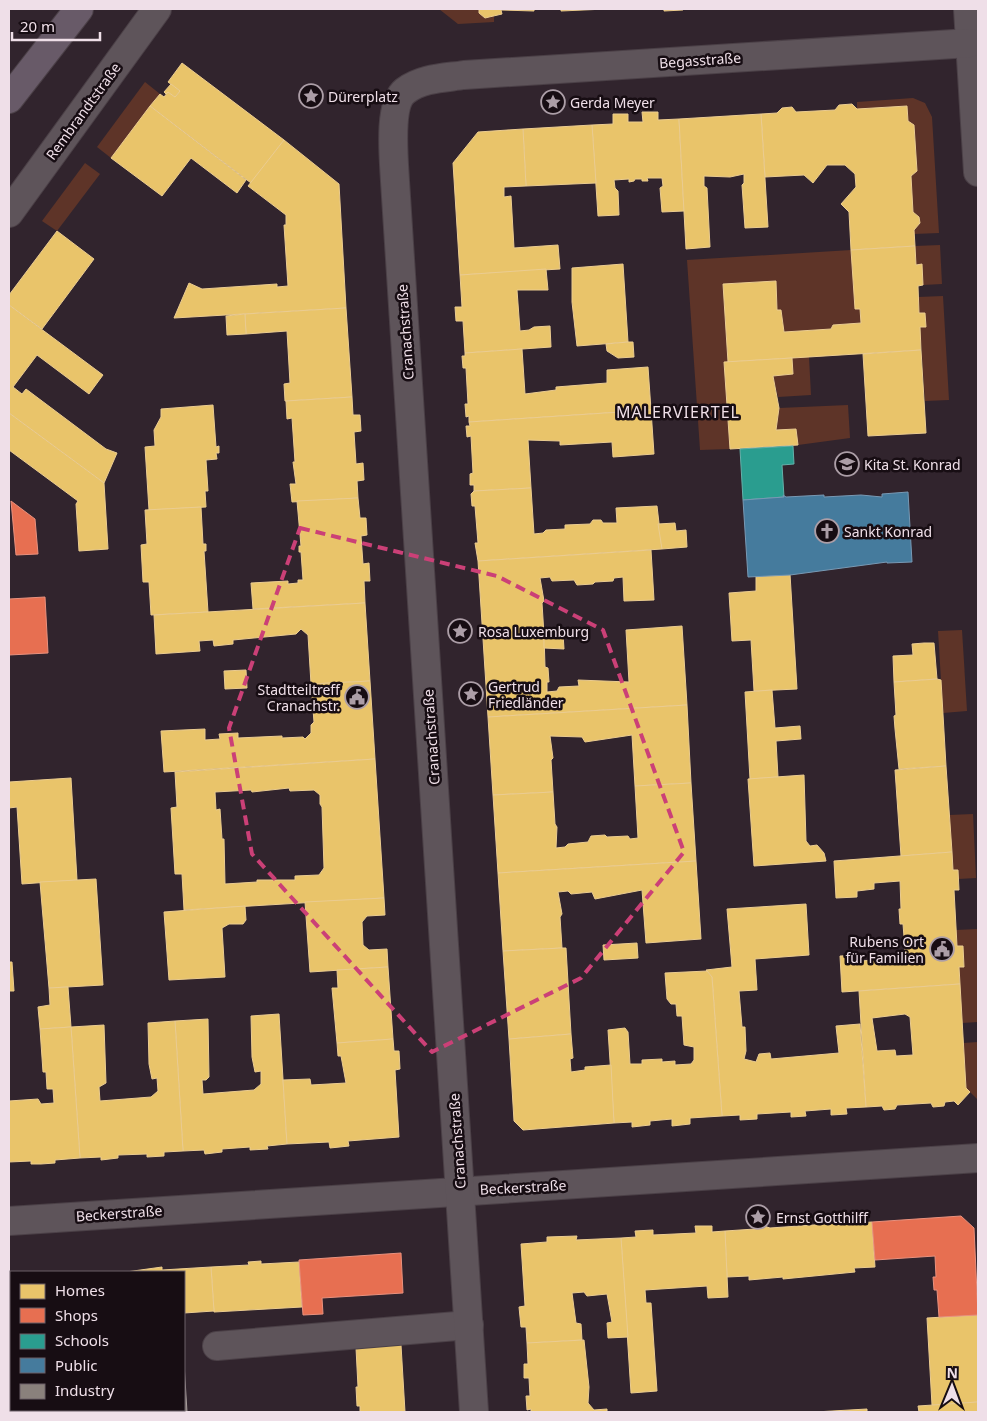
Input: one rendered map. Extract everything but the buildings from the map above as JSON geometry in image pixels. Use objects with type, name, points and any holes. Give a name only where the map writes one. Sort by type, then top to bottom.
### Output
[{"type":"highway","points":[[9,99],[80,9]]},
{"type":"street","name":"Rembrandtstraße","points":[[9,213],[157,9]]},
{"type":"street","points":[[968,9],[978,172]]},
{"type":"street","name":"Begasstraße","points":[[430,80],[486,74],[970,43]]},
{"type":"street","name":"Cranachstraße","points":[[430,80],[403,92],[397,103],[394,154],[474,1412]]},
{"type":"street","name":"Beckerstraße","points":[[9,1221],[978,1158]]},
{"type":"street","points":[[217,1346],[469,1325]]},
{"type":"highlighted area","points":[[300,528],[497,576],[603,630],[684,852],[581,978],[432,1052],[252,854],[229,728]]},
{"type":"shaded area","points":[[439,9],[479,9],[479,13],[485,18],[494,15],[494,22],[458,24]]},
{"type":"shaded area","points":[[145,82],[160,94],[111,158],[97,147]]},
{"type":"shaded area","points":[[913,98],[925,103],[932,117],[939,233],[914,234],[914,230],[920,223],[919,217],[913,212],[911,176],[917,171],[914,126],[908,121],[907,106],[857,109],[857,102]]},
{"type":"shaded area","points":[[85,163],[100,174],[57,231],[42,221]]},
{"type":"shaded area","points":[[940,245],[942,284],[923,285],[922,265],[916,265],[915,246]]},
{"type":"shaded area","points":[[851,250],[855,308],[860,309],[861,323],[833,325],[831,329],[784,332],[781,310],[777,310],[776,281],[723,284],[728,362],[724,363],[730,449],[700,450],[687,260]]},
{"type":"shaded area","points":[[943,296],[949,400],[925,401],[920,327],[925,327],[925,313],[919,313],[918,297]]},
{"type":"shaded area","points":[[809,357],[811,395],[778,397],[773,376],[793,374],[792,358]]},
{"type":"shaded area","points":[[848,405],[850,438],[798,445],[796,429],[776,430],[779,408]]},
{"type":"shaded area","points":[[962,630],[967,711],[943,713],[938,631]]},
{"type":"shaded area","points":[[973,814],[976,878],[958,879],[958,870],[953,870],[949,815]]},
{"type":"shaded area","points":[[978,929],[978,1022],[962,1023],[959,967],[964,966],[963,946],[957,946],[956,930]]},
{"type":"shaded area","points":[[978,1042],[978,1100],[966,1088],[963,1043]]},
{"type":"place","name":"Dürerplatz","points":[[311,96]]},
{"type":"place","name":"Gerda Meyer","points":[[553,102]]},
{"type":"place","name":"Kita St. Konrad","points":[[847,464]]},
{"type":"place","name":"Sankt Konrad","points":[[827,531]]},
{"type":"place","name":"Rosa Luxemburg","points":[[460,631]]},
{"type":"place","name":"Gertrud Friedländer","points":[[471,694]]},
{"type":"place","name":"Stadtteiltreff Cranachstr.","points":[[357,697]]},
{"type":"place","name":"Rubens Ort für Familien","points":[[942,949]]},
{"type":"place","name":"Ernst Gotthilff","points":[[758,1217]]},
{"type":"district","name":"MALERVIERTEL","points":[[678,412]]}]
